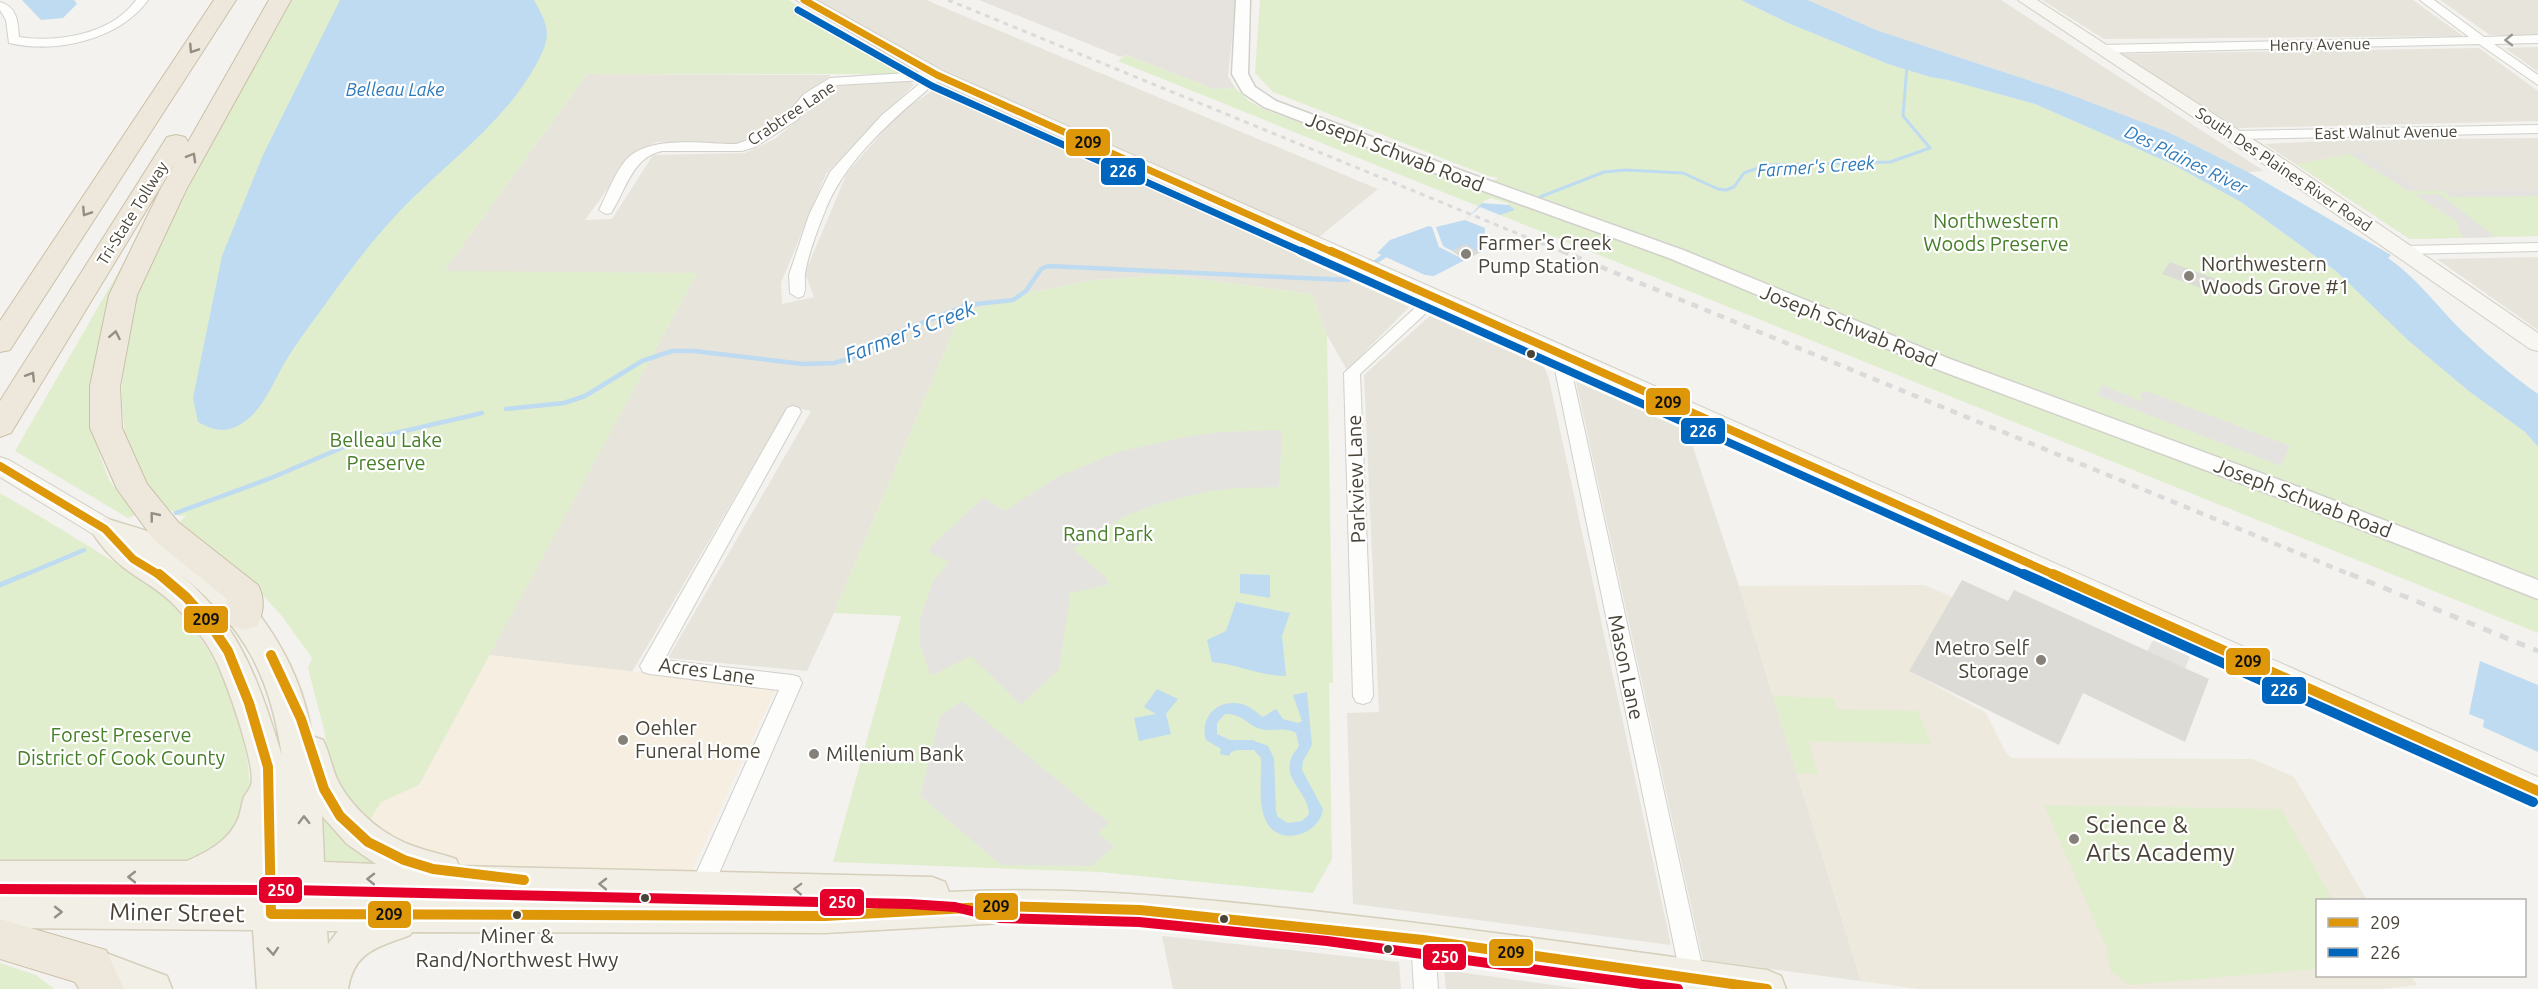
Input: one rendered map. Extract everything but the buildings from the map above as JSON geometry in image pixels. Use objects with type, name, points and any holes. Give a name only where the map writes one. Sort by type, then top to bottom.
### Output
[{"type":"highway","name":"Tri-State Tollway","points":[[0,343],[11,317],[225,0]]},
{"type":"highway","name":"Tri-State Tollway","points":[[0,426],[263,0]]},
{"type":"highway","points":[[244,616],[245,594],[166,531],[132,489],[106,428],[105,386],[123,295],[173,190],[280,0]]},
{"type":"highway","points":[[0,939],[96,977]]},
{"type":"main road","points":[[804,0],[937,75],[2538,792]]},
{"type":"main road","name":"South Des Plaines River Road","points":[[2026,0],[2235,135],[2405,250],[2538,344]]},
{"type":"main road","points":[[0,466],[105,529],[161,548],[206,579],[234,604],[270,652],[301,719],[324,789],[340,816],[368,842],[404,860],[433,869],[555,883]]},
{"type":"main road","points":[[105,529],[133,559],[160,575],[186,597],[210,624],[228,651],[245,693],[268,767],[289,896],[313,989]]},
{"type":"main road","points":[[276,989],[304,786],[295,719],[287,692]]},
{"type":"main road","points":[[190,877],[224,862],[236,852],[257,819],[268,767]]},
{"type":"main road","points":[[0,877],[190,877],[289,896]]},
{"type":"main road","name":"Miner Street","points":[[0,911],[555,883],[910,892],[957,895],[1002,906]]},
{"type":"main road","name":"Miner Street","points":[[289,896],[423,915],[825,915],[1002,906],[1140,910],[1423,940],[1767,989]]},
{"type":"main road","points":[[329,989],[334,969],[350,946],[364,933],[423,915]]},
{"type":"main road","points":[[96,977],[153,989]]},
{"type":"street","points":[[0,5],[14,21],[13,40],[44,43],[87,34],[110,26],[130,14],[142,0]]},
{"type":"street","name":"Joseph Schwab Road","points":[[1243,0],[1240,74],[1249,90],[1270,104],[1461,177],[1676,254],[1942,364],[2296,495],[2538,590]]},
{"type":"street","points":[[2426,0],[2538,81]]},
{"type":"street","name":"Henry Avenue","points":[[2102,49],[2538,39]]},
{"type":"street","points":[[798,293],[797,275],[816,215],[837,172],[887,118],[937,75]]},
{"type":"street","name":"Crabtree Lane","points":[[606,210],[632,163],[647,150],[662,147],[737,148],[750,144],[792,117],[809,97],[834,81],[937,75]]},
{"type":"street","name":"East Walnut Avenue","points":[[2235,135],[2538,129]]},
{"type":"street","points":[[2405,250],[2538,247]]},
{"type":"street","name":"Parkview Lane","points":[[1363,696],[1352,373],[1434,298]]},
{"type":"street","name":"Mason Lane","points":[[1560,355],[1693,979]]},
{"type":"street","name":"Acres Lane","points":[[702,886],[792,683],[650,666],[793,412]]},
{"type":"street","points":[[1423,940],[1426,989]]},
{"type":"shaded area","points":[[816,0],[926,0],[1378,189],[1319,237],[946,71],[866,32]]},
{"type":"shaded area","points":[[979,0],[1236,0],[1228,76],[1235,88],[1214,89],[1126,55],[1121,57]]},
{"type":"shaded area","points":[[1808,0],[2001,0],[2264,171],[2248,172],[2168,132],[2061,91],[1876,30]]},
{"type":"shaded area","points":[[2042,0],[2413,0],[2463,36],[2104,39]]},
{"type":"shaded area","points":[[2440,0],[2538,0],[2538,35],[2490,35]]},
{"type":"shaded area","points":[[2538,47],[2538,72],[2505,48]]},
{"type":"shaded area","points":[[2479,48],[2538,91],[2538,121],[2238,128],[2120,54]]},
{"type":"shaded area","points":[[587,74],[831,75],[778,119],[739,144],[657,142],[633,154],[585,220],[612,219],[653,155],[745,153],[775,139],[839,85],[908,80],[914,85],[826,174],[781,283],[782,304],[814,297],[805,273],[847,173],[900,112],[935,89],[1333,272],[1413,303],[1347,370],[1327,335],[1312,294],[1168,275],[1095,280],[1027,293],[961,313],[834,613],[807,671],[668,658],[811,411],[788,406],[632,672],[489,655],[697,273],[443,272]]},
{"type":"shaded area","points":[[2538,138],[2538,236],[2410,239],[2265,144],[2344,140]]},
{"type":"shaded area","points":[[2361,152],[2418,188],[2407,190],[2350,154]]},
{"type":"shaded area","points":[[2538,190],[2538,196],[2451,197],[2443,191]]},
{"type":"shaded area","points":[[2415,194],[2439,194],[2495,237],[2463,238],[2456,221]]},
{"type":"shaded area","points":[[2538,257],[2538,330],[2437,259]]},
{"type":"shaded area","points":[[1432,314],[1542,361],[1549,379],[1671,945],[1353,904],[1347,713],[1379,712],[1364,375]]},
{"type":"shaded area","points":[[1575,377],[1686,426],[1739,586],[1861,981],[1703,960]]},
{"type":"shaded area","points":[[2102,385],[2144,402],[2139,394],[2147,391],[2290,446],[2281,466],[2097,395]]},
{"type":"shaded area","points":[[1282,430],[1279,487],[1209,491],[1157,504],[1123,517],[1073,549],[1107,579],[1108,585],[1069,593],[1059,669],[1021,705],[971,656],[933,675],[930,673],[920,644],[920,619],[933,581],[949,562],[929,552],[931,546],[983,498],[1005,511],[1057,477],[1118,452],[1185,437],[1221,432]]},
{"type":"shaded area","name":"Science & Arts Academy","points":[[1925,585],[1952,597],[1909,671],[1986,713],[2005,751],[2011,758],[2253,759],[2294,777],[2366,899],[2316,899],[2316,977],[2412,977],[2417,985],[2381,989],[1918,989],[1861,981],[1739,586]]},
{"type":"shaded area","points":[[2154,639],[2190,656],[2185,669],[2147,651]]},
{"type":"shaded area","points":[[489,655],[776,688],[691,872],[526,869],[452,863],[412,852],[366,826],[395,778],[419,784]]},
{"type":"shaded area","points":[[962,701],[1109,823],[1098,833],[1114,846],[1092,866],[1001,865],[920,796],[940,716]]},
{"type":"shaded area","points":[[1162,936],[1399,962],[1401,989],[1173,989]]},
{"type":"shaded area","points":[[1444,970],[1582,989],[1446,989]]},
{"type":"green space","name":"Belleau Lake Preserve","points":[[289,0],[789,0],[851,41],[908,70],[905,74],[587,74],[444,271],[697,273],[419,785],[381,802],[366,826],[333,778],[324,730],[308,668],[312,658],[281,615],[250,581],[176,525],[187,515],[180,516],[171,510],[161,514],[138,473],[126,445],[122,404],[126,342],[149,262]]},
{"type":"green space","name":"Northwestern Woods Preserve","points":[[1260,0],[1741,0],[1788,23],[1888,64],[2035,104],[2172,164],[2241,202],[2337,272],[2470,392],[2525,432],[2538,447],[2538,583],[2013,384],[1673,247],[1490,182],[1499,178],[1488,176],[1273,92],[1255,73]]},
{"type":"green space","points":[[1126,55],[1214,89],[1235,88],[1249,101],[1266,110],[1649,250],[1884,347],[2538,597],[2538,633],[1500,215],[1514,209],[1507,203],[1491,198],[1484,201],[1480,207],[1118,61]]},
{"type":"green space","points":[[2350,154],[2409,191],[2443,191],[2451,197],[2538,196],[2538,236],[2469,238],[2495,236],[2439,194],[2416,195],[2456,221],[2463,238],[2410,239],[2296,164]]},
{"type":"green space","points":[[134,245],[95,421],[100,456],[109,480],[135,515],[128,518],[15,451]]},
{"type":"green space","name":"Rand Park","points":[[1168,275],[1312,294],[1327,335],[1333,683],[1329,683],[1332,859],[1313,893],[1099,872],[833,862],[901,616],[834,613],[961,313],[1027,293],[1095,280]]},
{"type":"green space","name":"Forest Preserve District of Cook County","points":[[0,493],[156,588],[179,611],[199,637],[216,665],[230,694],[247,758],[250,790],[248,822],[195,864],[0,870]]},
{"type":"green space","points":[[1773,696],[1834,698],[1838,709],[1918,711],[1931,744],[1809,741],[1818,774],[1797,774]]},
{"type":"green space","points":[[2044,805],[2281,809],[2332,899],[2316,899],[2316,969],[2129,985],[2111,972],[2106,947]]},
{"type":"green space","points":[[319,809],[383,865],[323,869]]},
{"type":"green space","points":[[0,963],[36,975],[54,989],[0,989]]},
{"type":"water","points":[[22,0],[74,0],[77,4],[63,18],[41,20]]},
{"type":"water","name":"Belleau Lake","points":[[340,0],[534,0],[543,17],[547,38],[537,63],[524,85],[508,105],[473,142],[398,213],[357,262],[297,343],[255,412],[235,427],[224,430],[214,429],[198,422],[193,398],[222,256],[263,155]]},
{"type":"water","name":"Des Plaines River","points":[[1741,0],[1808,0],[1876,30],[2061,91],[2168,132],[2248,172],[2391,255],[2388,258],[2417,283],[2460,329],[2538,394],[2538,447],[2525,432],[2470,392],[2409,341],[2337,272],[2241,202],[2172,164],[2035,104],[1888,64],[1788,23]]},
{"type":"water","points":[[1482,203],[1509,205],[1515,210],[1500,215],[1485,228],[1483,251],[1479,253],[1466,245],[1452,251],[1443,246],[1436,227],[1465,220]]},
{"type":"water","points":[[1429,226],[1432,227],[1439,247],[1465,260],[1434,276],[1425,275],[1377,253],[1390,240]]},
{"type":"water","points":[[1240,574],[1270,575],[1270,598],[1240,593]]},
{"type":"water","points":[[1236,602],[1290,613],[1282,636],[1286,676],[1212,662],[1207,640],[1226,631]]},
{"type":"water","points":[[2480,661],[2538,685],[2538,752],[2483,727],[2484,720],[2469,714]]},
{"type":"water","points":[[1157,689],[1178,699],[1166,714],[1171,734],[1139,741],[1134,718],[1156,714],[1144,707]]},
{"type":"water","points":[[1307,692],[1312,745],[1303,761],[1302,770],[1323,809],[1320,818],[1308,831],[1290,836],[1273,830],[1264,816],[1261,800],[1261,758],[1254,750],[1237,750],[1231,752],[1229,756],[1220,754],[1221,749],[1206,740],[1205,724],[1212,711],[1225,704],[1233,703],[1248,706],[1263,717],[1276,709],[1283,719],[1298,723],[1302,721],[1293,695]],"holes":[[[1225,714],[1231,714],[1261,729],[1288,730],[1296,733],[1299,746],[1292,756],[1289,767],[1293,781],[1308,807],[1309,814],[1302,821],[1288,823],[1278,817],[1274,758],[1268,746],[1252,740],[1230,740],[1217,734],[1217,723]]]},
{"type":"pier","points":[[1480,207],[1500,215],[1485,228],[1465,220]]},
{"type":"waterway","name":"Farmer's Creek","points":[[1540,197],[1604,172],[1625,170],[1683,173],[1718,189],[1726,190],[1734,187],[1744,173],[1766,165],[1890,162],[1930,148],[1903,116],[1907,66]]},
{"type":"waterway","name":"Farmer's Creek","points":[[1371,265],[1387,254]]},
{"type":"waterway","name":"Farmer's Creek","points":[[506,409],[564,403],[585,396],[642,361],[672,351],[694,351],[803,364],[834,363],[852,358],[889,336],[967,305],[1013,300],[1026,291],[1041,269],[1048,266],[1347,280],[1365,270]]},
{"type":"waterway","name":"Farmer's Creek","points":[[176,513],[271,478],[353,443],[482,413]]},
{"type":"waterway","name":"Farmer's Creek","points":[[22,576],[84,550]]},
{"type":"waterway","name":"Farmer's Creek","points":[[0,585],[26,574]]},
{"type":"railway","points":[[948,0],[1565,253]]},
{"type":"railway","points":[[1562,251],[2354,576]]},
{"type":"railway","points":[[2350,574],[2538,651]]},
{"type":"transit line","name":"209","points":[[804,0],[937,75],[2538,791]]},
{"type":"transit line","name":"226","points":[[798,10],[932,86],[2533,802]]},
{"type":"transit line","name":"209","points":[[0,466],[105,529],[133,559],[160,575],[186,597],[210,624],[228,651],[249,703],[268,767],[271,914],[825,916],[1002,906],[1140,910],[1423,940],[1767,989]]},
{"type":"transit line","name":"209","points":[[271,655],[301,719],[324,789],[340,816],[368,842],[404,860],[433,869],[524,880]]},
{"type":"transit line","name":"250","points":[[0,889],[290,890],[909,904],[955,907],[1000,918],[1139,922],[1327,941],[1678,989]]},
{"type":"place","name":"Farmer's Creek Pump Station","points":[[1466,254]]},
{"type":"place","name":"Northwestern Woods Grove #1","points":[[2189,276]]},
{"type":"place","name":"Metro Self Storage","points":[[2041,660]]},
{"type":"place","name":"Oehler Funeral Home","points":[[623,740]]},
{"type":"place","name":"Millenium Bank","points":[[814,754]]},
{"type":"place","name":"Science & Arts Academy","points":[[2074,839]]},
{"type":"place","name":"Miner & Rand/Northwest Hwy","points":[[517,915]]}]
